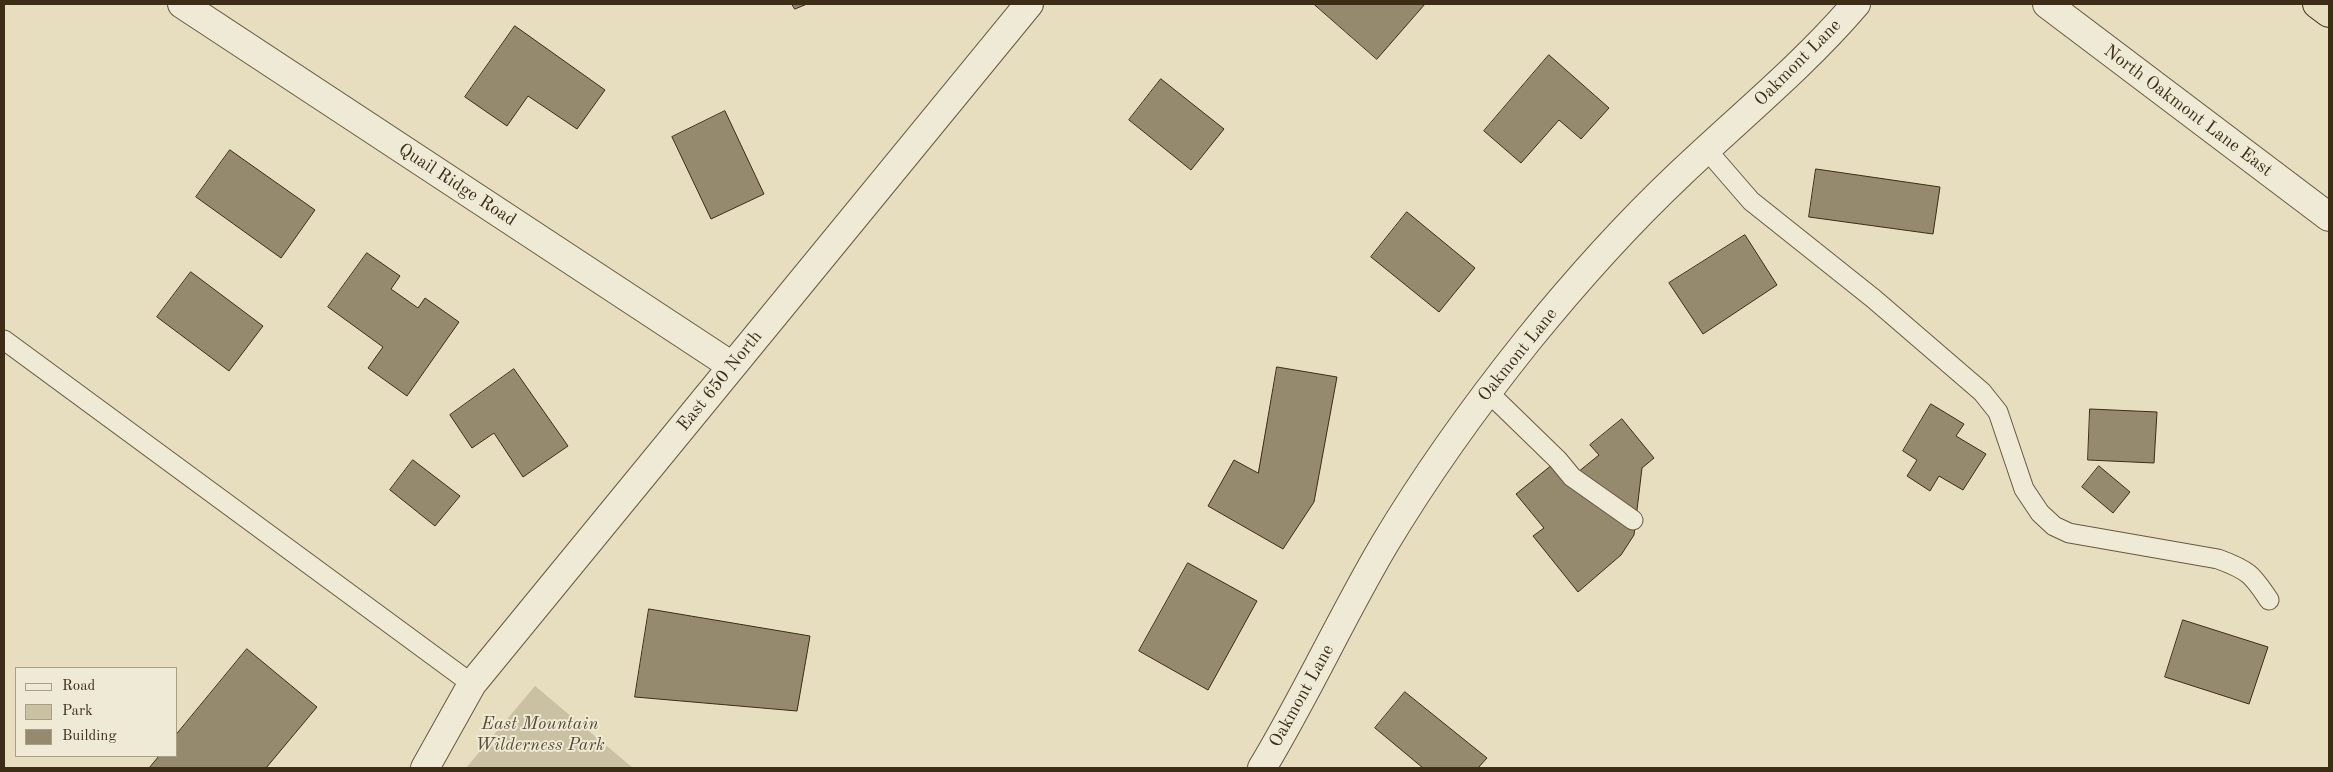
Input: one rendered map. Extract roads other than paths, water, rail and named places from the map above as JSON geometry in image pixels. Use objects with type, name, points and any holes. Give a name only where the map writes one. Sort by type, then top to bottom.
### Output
[{"type":"street","name":"Quail Ridge Road","points":[[182,4],[732,366]]},
{"type":"street","name":"East 650 North","points":[[425,768],[472,684],[1029,4]]},
{"type":"street","name":"Oakmont Lane","points":[[1262,768],[1312,681],[1384,545],[1425,480],[1488,392],[1530,338],[1631,223],[1706,149],[1783,81],[1856,4]]},
{"type":"street","name":"North Oakmont Lane East","points":[[2047,4],[2329,217]]},
{"type":"lane","points":[[1706,149],[1751,202],[1874,299],[1982,392],[1998,412],[2024,489],[2047,520],[2069,533],[2218,559],[2237,566],[2253,577],[2269,600]]},
{"type":"lane","points":[[4,340],[472,684]]},
{"type":"lane","points":[[1488,392],[1558,460],[1572,477],[1633,520]]},
{"type":"park label","name":"East Mountain Wilderness Park","points":[[540,734]]}]
